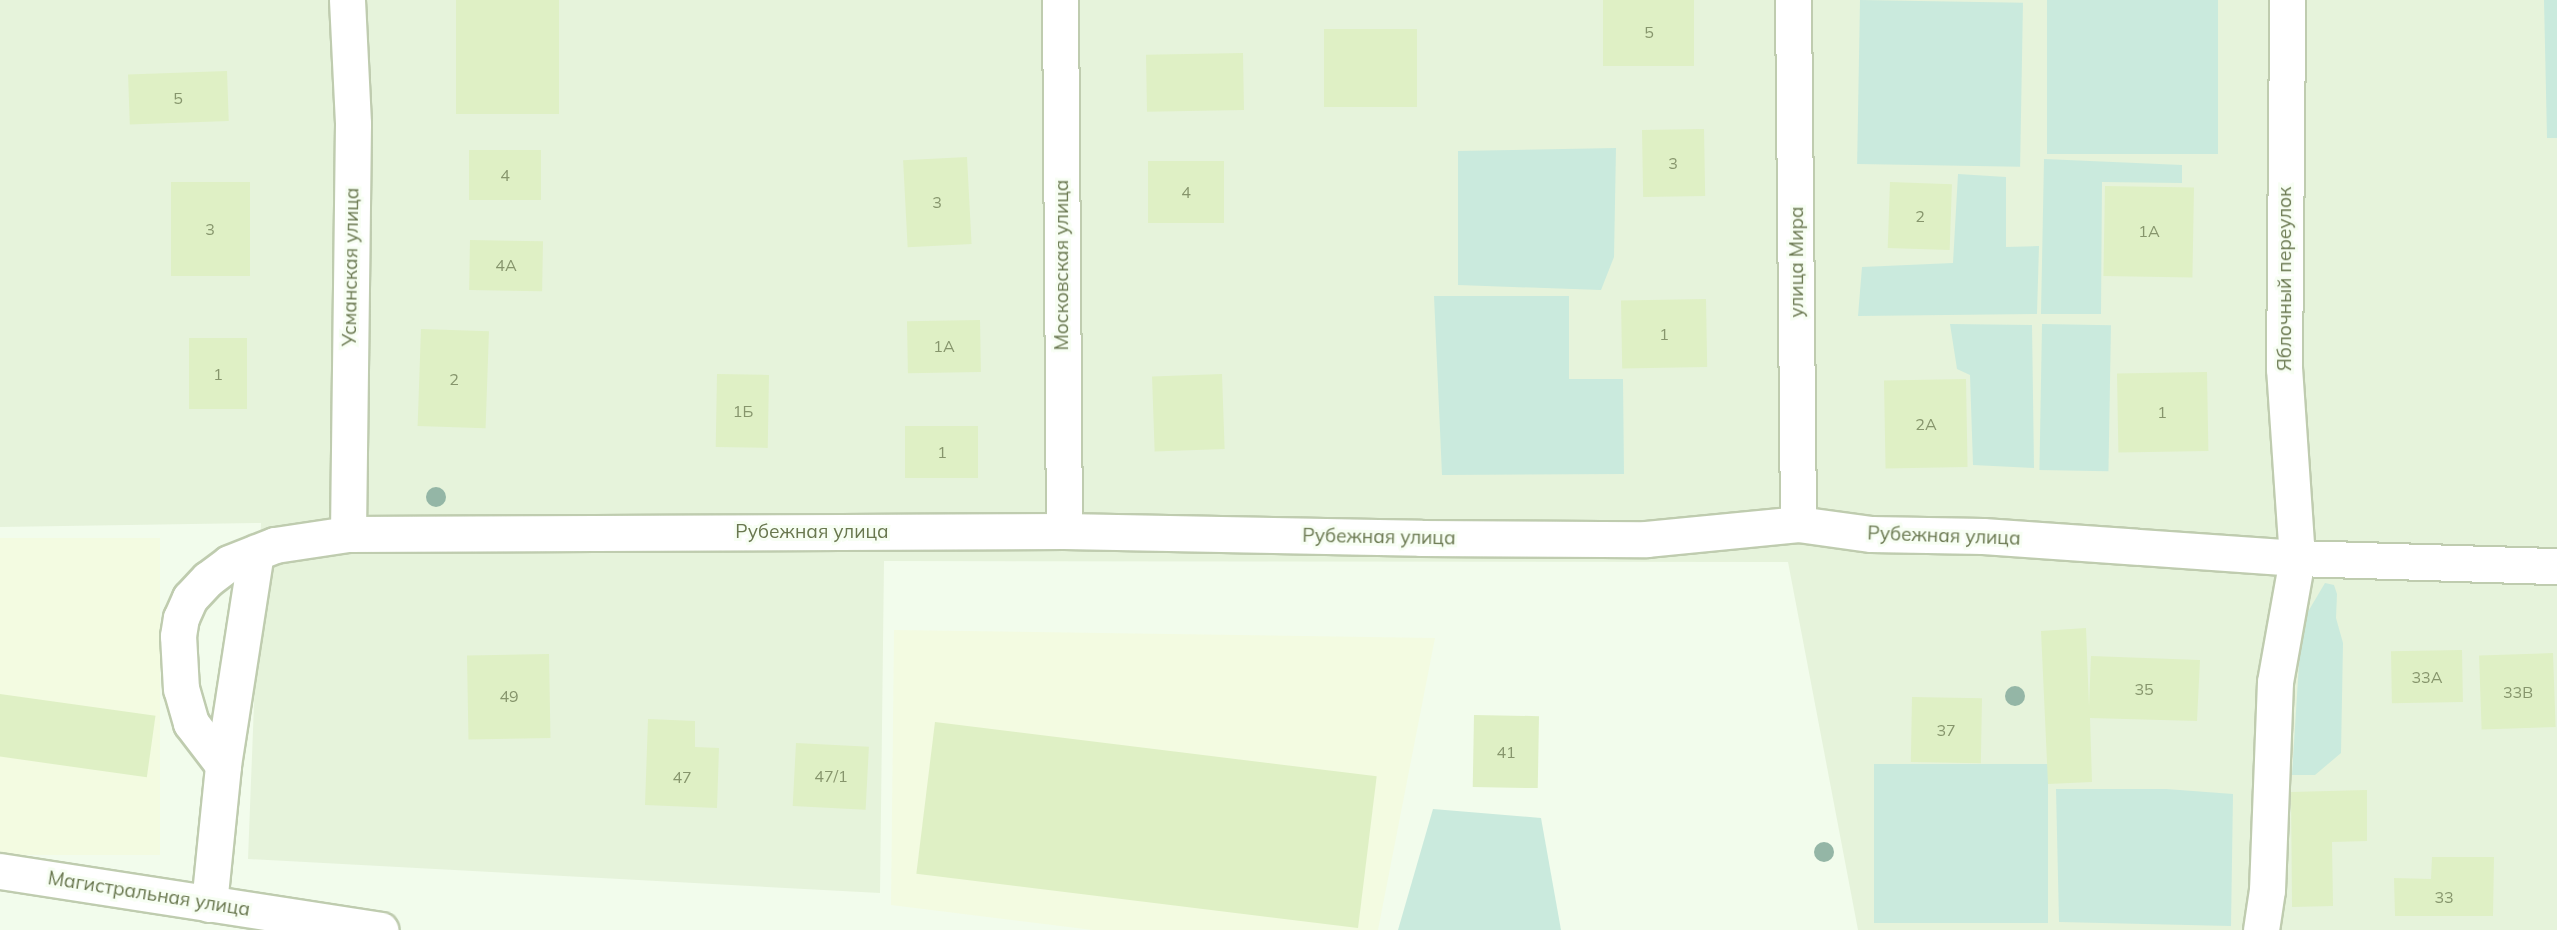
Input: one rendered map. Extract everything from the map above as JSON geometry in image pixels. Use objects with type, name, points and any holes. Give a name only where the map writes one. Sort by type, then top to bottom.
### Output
[{"type":"street","name":"Усманская улица","points":[[347,0],[353,124],[348,534]]},
{"type":"street","name":"Московская улица","points":[[1060,0],[1064,531]]},
{"type":"street","name":"улица Мира","points":[[1793,0],[1798,524]]},
{"type":"street","name":"Яблочный переулок","points":[[2261,930],[2267,890],[2275,682],[2297,558],[2284,369],[2287,0]]},
{"type":"street","name":"Рубежная улица","points":[[223,765],[191,723],[181,690],[181,618],[190,598],[208,579],[229,563],[275,545],[348,534],[1064,531],[1646,539],[1798,524],[1871,534],[1983,536],[2297,558],[2557,566]]},
{"type":"street","points":[[209,904],[223,765],[256,553]]},
{"type":"street","name":"Магистральная улица","points":[[0,871],[380,930]]},
{"type":"shaded area","points":[[0,0],[2557,0],[2557,930],[1858,930],[1788,562],[884,561],[880,893],[248,859],[261,523],[0,527]]},
{"type":"shaded area","points":[[1860,0],[2023,3],[2020,167],[1857,164]]},
{"type":"shaded area","points":[[2047,0],[2218,0],[2218,154],[2047,154]]},
{"type":"shaded area","points":[[2544,0],[2557,0],[2557,138],[2547,138]]},
{"type":"shaded area","points":[[1616,148],[1614,257],[1601,290],[1458,285],[1458,151]]},
{"type":"shaded area","points":[[2044,159],[2182,165],[2182,183],[2102,182],[2101,314],[2041,314]]},
{"type":"shaded area","points":[[1958,174],[2006,177],[2006,247],[2039,246],[2037,314],[1858,316],[1862,267],[1953,263]]},
{"type":"shaded area","points":[[1434,296],[1569,296],[1569,379],[1623,379],[1624,474],[1442,475]]},
{"type":"shaded area","points":[[1950,324],[2032,325],[2034,468],[1973,465],[1970,375],[1957,369]]},
{"type":"shaded area","points":[[2042,324],[2111,325],[2108,471],[2039,470]]},
{"type":"shaded area","points":[[0,538],[160,538],[160,855],[0,855]]},
{"type":"shaded area","points":[[2325,583],[2334,585],[2337,594],[2336,618],[2343,643],[2341,753],[2315,775],[2292,775],[2300,647],[2306,615]]},
{"type":"shaded area","points":[[894,630],[1435,638],[1378,930],[1093,930],[891,905]]},
{"type":"shaded area","points":[[1874,764],[2048,764],[2048,923],[1874,923]]},
{"type":"shaded area","points":[[2056,789],[2166,789],[2233,794],[2231,926],[2059,922]]},
{"type":"shaded area","points":[[1433,809],[1541,818],[1561,930],[1398,930]]},
{"type":"building","points":[[456,0],[559,0],[559,114],[456,114]]},
{"type":"building","points":[[1603,0],[1694,0],[1694,66],[1603,66]]},
{"type":"building","points":[[1324,29],[1417,29],[1417,107],[1324,107]]},
{"type":"building","points":[[1243,53],[1244,110],[1147,112],[1146,55]]},
{"type":"building","points":[[227,71],[229,121],[130,124],[128,74]]},
{"type":"building","points":[[1704,129],[1705,196],[1643,197],[1642,130]]},
{"type":"building","points":[[469,150],[541,150],[541,200],[469,200]]},
{"type":"building","points":[[967,157],[972,244],[908,247],[903,160]]},
{"type":"building","points":[[1148,161],[1224,161],[1224,223],[1148,223]]},
{"type":"building","points":[[171,182],[250,182],[250,276],[171,276]]},
{"type":"building","points":[[1890,182],[1952,184],[1950,250],[1888,248]]},
{"type":"building","points":[[2105,186],[2194,188],[2192,278],[2103,276]]},
{"type":"building","points":[[470,240],[543,241],[542,291],[469,290]]},
{"type":"building","points":[[1706,299],[1707,367],[1622,368],[1621,300]]},
{"type":"building","points":[[980,320],[981,372],[908,373],[907,321]]},
{"type":"building","points":[[421,329],[489,331],[486,428],[418,426]]},
{"type":"building","points":[[189,338],[247,338],[247,409],[189,409]]},
{"type":"building","points":[[2207,372],[2208,451],[2118,453],[2117,374]]},
{"type":"building","points":[[717,374],[769,375],[768,448],[716,447]]},
{"type":"building","points":[[1222,374],[1225,449],[1155,451],[1152,376]]},
{"type":"building","points":[[1966,379],[1968,467],[1886,468],[1884,380]]},
{"type":"building","points":[[905,426],[978,426],[978,478],[905,478]]},
{"type":"building","points":[[2086,628],[2089,706],[2091,656],[2200,660],[2197,721],[2090,718],[2092,782],[2048,784],[2041,631]]},
{"type":"building","points":[[2462,650],[2463,702],[2392,703],[2391,651]]},
{"type":"building","points":[[2553,653],[2556,727],[2482,730],[2479,656]]},
{"type":"building","points":[[549,654],[550,738],[468,739],[467,655]]},
{"type":"building","points":[[0,694],[155,716],[147,777],[0,757]]},
{"type":"building","points":[[1912,697],[1982,698],[1981,763],[1911,762]]},
{"type":"building","points":[[1474,715],[1539,716],[1538,788],[1473,787]]},
{"type":"building","points":[[648,719],[695,721],[695,747],[719,748],[717,808],[645,805]]},
{"type":"building","points":[[935,722],[1377,776],[1358,928],[916,874]]},
{"type":"building","points":[[796,743],[869,747],[866,810],[793,806]]},
{"type":"building","points":[[2367,790],[2367,841],[2332,842],[2333,906],[2292,907],[2291,792]]},
{"type":"building","points":[[2432,857],[2494,857],[2493,916],[2395,916],[2394,878],[2431,879]]}]
